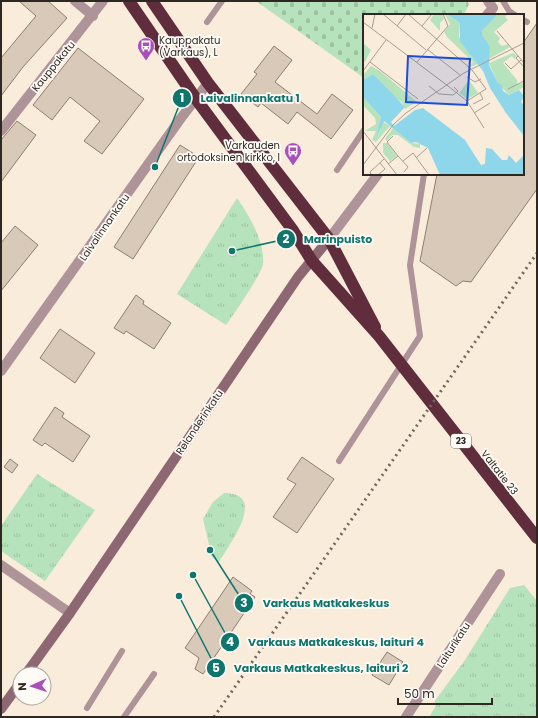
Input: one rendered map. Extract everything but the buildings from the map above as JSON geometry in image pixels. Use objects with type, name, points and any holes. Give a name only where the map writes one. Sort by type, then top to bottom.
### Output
[{"type":"highway","name":"23","points":[[129,1],[196,99],[292,229],[312,261]]},
{"type":"highway","name":"23","points":[[152,1],[208,83],[329,239]]},
{"type":"highway","name":"Valtatie 23","points":[[329,239],[370,314],[382,340]]},
{"type":"highway","name":"Valtatie 23","points":[[312,261],[382,340],[537,538]]},
{"type":"main road","name":"Relanderinkatu","points":[[32,666],[70,613],[298,278],[329,239]]},
{"type":"main road","points":[[1,709],[12,694]]},
{"type":"street","points":[[75,1],[93,16]]},
{"type":"street","name":"Kauppakatu","points":[[1,131],[104,1]]},
{"type":"street","name":"Laivalinnankatu","points":[[1,371],[208,83]]},
{"type":"street","name":"Relanderinkatu","points":[[329,239],[377,175]]},
{"type":"street","points":[[1,565],[70,613]]},
{"type":"street","name":"Laiturikatu","points":[[406,717],[500,574]]},
{"type":"lane","points":[[207,22],[222,1]]},
{"type":"lane","points":[[490,8],[503,1],[509,11],[514,14]]},
{"type":"lane","points":[[337,170],[363,131]]},
{"type":"lane","points":[[339,461],[420,336],[410,265],[424,175]]},
{"type":"lane","points":[[87,708],[122,651]]},
{"type":"lane","points":[[124,717],[154,674]]},
{"type":"green space","points":[[256,1],[467,1],[469,4],[464,14],[363,14],[363,77]]},
{"type":"green space","points":[[237,198],[259,238],[263,256],[263,264],[253,285],[226,325],[177,294]]},
{"type":"green space","points":[[37,474],[95,510],[45,581],[1,551],[1,526]]},
{"type":"green space","points":[[224,493],[237,495],[244,501],[245,510],[237,533],[219,562],[212,557],[203,519],[213,502]]},
{"type":"green space","points":[[524,585],[537,601],[537,717],[429,717],[437,704],[434,702],[465,660],[510,588]]},
{"type":"railway","points":[[214,717],[537,253]]},
{"type":"place","name":"Kauppakatu (Varkaus), L","points":[[146,61]]},
{"type":"place","name":"Varkauden ortodoksinen kirkko, I","points":[[293,166]]},
{"type":"place","name":"Laivalinnankatu 1","points":[[155,167]]},
{"type":"place","name":"Marinpuisto","points":[[232,251]]},
{"type":"place","name":"Varkaus Matkakeskus","points":[[210,550]]},
{"type":"place","name":"Varkaus Matkakeskus, laituri 4","points":[[193,575]]},
{"type":"place","name":"Varkaus Matkakeskus, laituri 2","points":[[179,596]]}]
